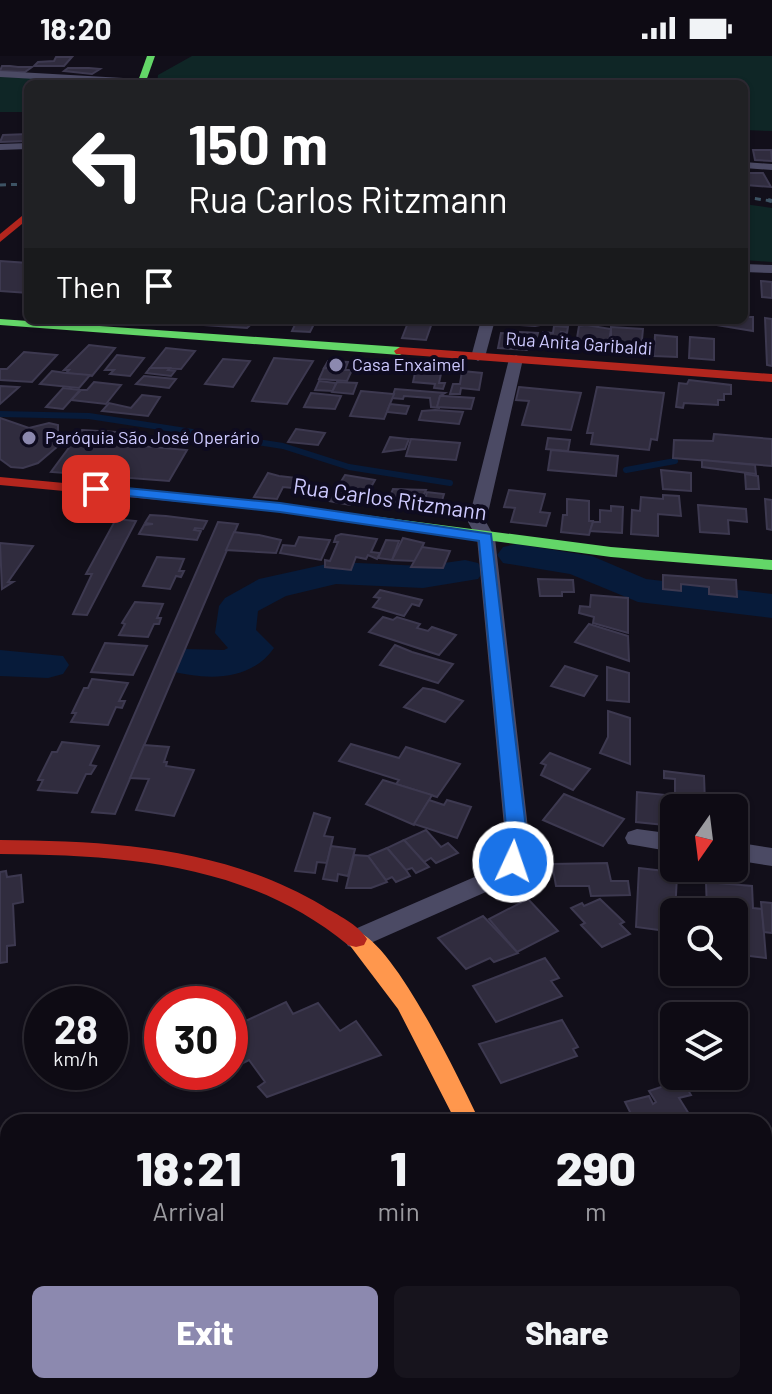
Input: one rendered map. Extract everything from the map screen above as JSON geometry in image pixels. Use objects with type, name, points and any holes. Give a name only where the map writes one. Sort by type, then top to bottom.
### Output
[{"type":"main road","points":[[142,80],[151,56]]},
{"type":"main road","points":[[0,239],[24,218]]},
{"type":"main road","name":"Rua Anita Garibaldi","points":[[0,322],[24,324]]},
{"type":"main road","name":"Rua Anita Garibaldi","points":[[27,324],[772,378]]},
{"type":"main road","name":"Rua Carlos Ritzmann","points":[[0,481],[280,507],[486,538],[611,552],[772,565]]},
{"type":"main road","points":[[0,847],[102,846],[168,852],[234,871],[299,900],[357,939],[389,980],[432,1049],[464,1114]]},
{"type":"street","points":[[0,74],[94,80]]},
{"type":"street","points":[[0,147],[24,146]]},
{"type":"street","points":[[748,165],[772,167]]},
{"type":"street","points":[[748,268],[772,269]]},
{"type":"street","points":[[478,357],[487,324]]},
{"type":"street","points":[[357,939],[495,878],[513,862],[517,837],[486,538],[477,522],[516,359]]},
{"type":"street","points":[[637,838],[660,841]]},
{"type":"street","points":[[748,853],[772,857]]},
{"type":"green space","points":[[192,56],[772,56],[772,131],[748,130],[748,80],[157,80],[158,75]]},
{"type":"green space","points":[[0,75],[50,78],[24,80],[24,112],[0,112]]},
{"type":"green space","points":[[748,205],[772,208],[772,262],[748,260]]},
{"type":"building","points":[[56,57],[72,57],[64,66],[34,66],[38,62],[54,61]]},
{"type":"building","points":[[2,66],[32,67],[25,72],[0,71]]},
{"type":"building","points":[[68,68],[100,69],[92,74],[64,71]]},
{"type":"building","points":[[24,134],[24,141],[0,142],[3,135]]},
{"type":"building","points":[[753,150],[771,150],[772,161],[755,160]]},
{"type":"building","points":[[748,173],[763,173],[771,187],[748,185]]},
{"type":"building","points":[[0,261],[24,263],[24,293],[0,291]]},
{"type":"building","points":[[761,281],[772,282],[772,298],[762,297]]},
{"type":"building","points":[[748,317],[753,317],[753,331],[716,325],[748,324]]},
{"type":"building","points":[[765,318],[772,319],[772,366],[767,365]]},
{"type":"building","points":[[190,324],[252,324],[247,328]]},
{"type":"building","points":[[295,324],[314,324],[310,332],[292,331]]},
{"type":"building","points":[[407,324],[432,324],[426,340],[402,338]]},
{"type":"building","points":[[554,326],[568,327],[567,333],[561,332],[560,349],[539,347],[543,332],[553,333]]},
{"type":"building","points":[[579,326],[611,329],[608,349],[572,346],[576,344]]},
{"type":"building","points":[[611,327],[643,329],[641,350],[611,348]]},
{"type":"building","points":[[501,333],[538,333],[535,344],[528,343],[527,350],[498,348]]},
{"type":"building","points":[[655,335],[677,337],[677,357],[654,356]]},
{"type":"building","points":[[690,337],[714,339],[714,360],[689,358]]},
{"type":"building","points":[[89,345],[115,348],[92,376],[66,373],[69,370],[64,370]]},
{"type":"building","points":[[166,348],[195,351],[181,369],[150,368]]},
{"type":"building","points":[[24,352],[57,355],[32,382],[0,380],[0,369],[7,369]]},
{"type":"building","points":[[117,355],[144,358],[130,376],[110,374],[114,370],[105,370]]},
{"type":"building","points":[[274,358],[313,361],[287,404],[252,401]]},
{"type":"building","points":[[223,359],[250,361],[233,387],[205,384]]},
{"type":"building","name":"Casa Enxaimel","points":[[328,361],[348,362],[345,370],[324,368]]},
{"type":"building","points":[[150,368],[175,371],[171,376],[146,373]]},
{"type":"building","points":[[324,368],[352,370],[347,381],[319,379]]},
{"type":"building","points":[[416,368],[442,369],[439,383],[445,383],[443,389],[434,388],[435,384],[413,382]]},
{"type":"building","points":[[52,371],[90,375],[79,388],[40,384]]},
{"type":"building","points":[[462,371],[482,373],[479,390],[461,388],[460,394],[450,394],[453,384],[460,384]]},
{"type":"building","points":[[144,376],[176,379],[169,388],[136,384]]},
{"type":"building","points":[[689,380],[731,385],[731,394],[724,394],[724,400],[718,400],[718,405],[684,403],[683,408],[676,407],[679,383],[687,384]]},
{"type":"building","points":[[319,381],[336,383],[333,391],[315,390]]},
{"type":"building","points":[[94,382],[121,385],[106,404],[71,400],[81,390],[87,390]]},
{"type":"building","points":[[337,382],[357,383],[353,394],[332,392]]},
{"type":"building","points":[[0,386],[19,387],[0,404]]},
{"type":"building","points":[[519,387],[581,393],[571,430],[522,425],[529,401],[516,400]]},
{"type":"building","points":[[597,387],[664,393],[657,440],[651,439],[649,450],[591,444],[593,433],[587,433]]},
{"type":"building","points":[[63,388],[80,390],[63,409],[46,407]]},
{"type":"building","points":[[395,389],[445,393],[440,396],[437,407],[440,408],[431,407],[430,398],[392,398]]},
{"type":"building","points":[[361,391],[394,394],[384,419],[350,416]]},
{"type":"building","points":[[311,393],[341,396],[335,409],[304,407]]},
{"type":"building","points":[[142,395],[160,397],[148,416],[102,411],[109,403],[131,408]]},
{"type":"building","points":[[440,396],[474,398],[471,409],[437,407]]},
{"type":"building","points":[[390,404],[409,406],[406,414],[387,412]]},
{"type":"building","points":[[422,411],[463,412],[459,424],[419,420]]},
{"type":"building","name":"Paróquia São José Operário","points":[[0,418],[29,428],[49,423],[58,425],[58,446],[38,463],[23,468],[11,467],[0,459]]},
{"type":"building","points":[[296,429],[325,433],[318,445],[288,442]]},
{"type":"building","points":[[82,430],[115,432],[107,443],[187,450],[169,481],[51,472]]},
{"type":"building","points":[[714,434],[772,439],[772,466],[673,458],[674,440],[713,441]]},
{"type":"building","points":[[390,437],[409,439],[405,449],[383,452]]},
{"type":"building","points":[[548,438],[570,440],[568,451],[546,449]]},
{"type":"building","points":[[411,439],[460,443],[456,460],[406,456]]},
{"type":"building","points":[[551,450],[618,456],[616,476],[548,470]]},
{"type":"building","points":[[702,460],[755,465],[756,474],[702,467]]},
{"type":"building","points":[[661,470],[691,473],[691,491],[663,489]]},
{"type":"building","points":[[268,473],[297,478],[292,488],[283,487],[277,499],[254,497]]},
{"type":"building","points":[[745,474],[758,476],[759,489],[746,489]]},
{"type":"building","points":[[345,475],[375,480],[367,494],[358,492],[350,505],[329,501]]},
{"type":"building","points":[[393,489],[426,490],[423,496],[427,492],[444,494],[440,507],[422,506],[388,501]]},
{"type":"building","points":[[509,490],[545,494],[540,512],[550,513],[546,526],[511,522],[515,508],[504,507]]},
{"type":"building","points":[[663,495],[679,496],[681,516],[658,514],[658,536],[631,534],[632,510],[640,511],[641,497],[663,499]]},
{"type":"building","points":[[567,499],[589,501],[589,521],[593,521],[589,535],[561,532],[563,515],[567,515]]},
{"type":"building","points":[[765,499],[772,500],[772,530],[767,529]]},
{"type":"building","points":[[698,505],[746,509],[747,522],[728,520],[729,534],[700,532]]},
{"type":"building","points":[[611,506],[623,507],[622,533],[590,531],[593,522],[600,522],[600,510],[611,511]]},
{"type":"building","points":[[150,515],[207,521],[203,529],[195,528],[201,531],[197,540],[139,534],[144,525],[153,524],[145,523]]},
{"type":"building","points":[[116,519],[136,521],[87,615],[73,614],[92,574],[86,574]]},
{"type":"building","points":[[218,522],[238,524],[115,814],[92,812]]},
{"type":"building","points":[[234,532],[281,540],[276,553],[226,550]]},
{"type":"building","points":[[336,536],[377,539],[371,552],[380,553],[377,559],[368,555],[366,559],[356,557],[351,570],[325,567],[325,560],[330,561],[338,542],[334,542]]},
{"type":"building","points":[[299,537],[330,540],[321,560],[280,553],[283,545],[295,546]]},
{"type":"building","points":[[403,538],[424,543],[416,561],[392,560]]},
{"type":"building","points":[[386,540],[399,541],[392,560],[378,558]]},
{"type":"building","points":[[0,543],[33,546],[8,582],[13,582],[2,589]]},
{"type":"building","points":[[422,547],[450,551],[443,568],[411,567]]},
{"type":"building","points":[[157,557],[184,559],[179,571],[184,571],[181,577],[176,576],[170,589],[143,586]]},
{"type":"building","points":[[663,575],[736,580],[737,597],[709,594],[709,587],[681,584],[681,591],[663,589]]},
{"type":"building","points":[[538,579],[573,580],[574,592],[562,592],[562,596],[540,596]]},
{"type":"building","points":[[380,590],[422,600],[419,606],[412,604],[404,616],[373,607],[380,598],[374,597]]},
{"type":"building","points":[[591,595],[628,598],[628,633],[593,623],[594,617],[579,613],[580,606],[590,607]]},
{"type":"building","points":[[135,602],[163,604],[157,618],[161,618],[159,624],[154,624],[148,637],[119,635],[125,624],[122,623]]},
{"type":"building","points":[[383,617],[393,620],[397,617],[420,624],[417,628],[428,631],[432,627],[456,635],[439,655],[369,632]]},
{"type":"building","points":[[589,624],[628,636],[629,661],[575,642]]},
{"type":"building","points":[[105,643],[147,646],[133,675],[91,672]]},
{"type":"building","points":[[395,645],[453,664],[438,683],[380,665]]},
{"type":"building","points":[[565,666],[597,676],[584,696],[551,686]]},
{"type":"building","points":[[607,667],[629,673],[629,702],[607,700]]},
{"type":"building","points":[[92,679],[128,683],[119,701],[125,701],[122,708],[116,707],[108,725],[71,722],[84,688],[88,688]]},
{"type":"building","points":[[423,688],[463,701],[445,722],[404,707]]},
{"type":"building","points":[[608,711],[630,718],[630,764],[600,753],[608,737]]},
{"type":"building","points":[[62,742],[99,746],[90,765],[96,766],[91,774],[86,774],[77,793],[38,790],[43,780],[38,780],[52,752],[57,752]]},
{"type":"building","points":[[351,744],[399,758],[406,747],[460,764],[437,797],[396,784],[399,780],[339,761]]},
{"type":"building","points":[[144,745],[169,747],[164,762],[167,762],[166,766],[194,770],[174,816],[136,810],[149,779],[130,778]]},
{"type":"building","points":[[550,753],[590,769],[573,790],[541,775],[546,765],[541,763]]},
{"type":"building","points":[[664,771],[704,776],[705,794],[675,794],[675,779],[664,778]]},
{"type":"building","points":[[383,780],[432,795],[414,825],[366,804]]},
{"type":"building","points":[[637,792],[660,794],[660,825],[636,822]]},
{"type":"building","points":[[564,794],[624,819],[603,846],[543,820]]},
{"type":"building","points":[[429,800],[444,805],[447,800],[471,807],[457,838],[414,824]]},
{"type":"building","points":[[314,813],[330,818],[324,836],[333,837],[327,863],[317,862],[315,873],[295,871]]},
{"type":"building","points":[[426,830],[441,847],[448,843],[458,853],[436,863],[431,858],[424,862],[404,840]]},
{"type":"building","points":[[404,840],[429,867],[416,873],[412,868],[406,870],[387,848]]},
{"type":"building","points":[[331,846],[355,849],[348,876],[338,874],[337,881],[323,879]]},
{"type":"building","points":[[387,848],[410,876],[396,882],[392,877],[386,880],[368,856]]},
{"type":"building","points":[[354,855],[368,856],[387,882],[371,888],[346,888]]},
{"type":"building","points":[[607,863],[611,881],[628,881],[630,895],[591,896],[589,886],[556,886],[552,864]]},
{"type":"building","points":[[639,868],[660,871],[660,882],[677,882],[676,898],[660,898],[660,930],[636,927]]},
{"type":"building","points":[[6,871],[7,877],[21,875],[23,902],[13,904],[15,945],[7,946],[7,962],[0,963],[0,872]]},
{"type":"building","points":[[706,882],[752,886],[753,908],[762,909],[766,958],[748,956],[748,898],[707,898]]},
{"type":"building","points":[[528,899],[558,931],[517,952],[489,919]]},
{"type":"building","points":[[600,899],[624,922],[620,924],[630,934],[602,947],[581,925],[585,923],[571,908]]},
{"type":"building","points":[[761,902],[772,903],[772,933],[764,932]]},
{"type":"building","points":[[483,916],[518,953],[494,962],[490,958],[466,969],[438,938]]},
{"type":"building","points":[[545,958],[559,978],[551,981],[562,996],[496,1022],[473,986]]},
{"type":"building","points":[[286,1002],[293,1014],[318,1003],[340,1031],[356,1021],[381,1055],[267,1097],[258,1087],[265,1082],[248,1060],[248,1020]]},
{"type":"building","points":[[562,1020],[578,1047],[573,1049],[577,1056],[501,1083],[479,1044]]},
{"type":"building","points":[[660,1087],[660,1090],[688,1090],[691,1095],[679,1098],[689,1114],[631,1114],[625,1102],[649,1096],[653,1104],[656,1102],[649,1091]]},
{"type":"waterway","points":[[0,414],[89,416],[283,446],[349,467],[450,483]]},
{"type":"waterway","points":[[626,470],[675,461]]},
{"type":"waterway","points":[[516,555],[579,564],[638,590],[772,606]]},
{"type":"waterway","points":[[185,662],[234,663],[253,648],[235,633],[239,606],[273,587],[336,573],[423,577],[465,571]]},
{"type":"waterway","points":[[0,663],[48,665]]},
{"type":"railway","points":[[0,185],[24,184]]},
{"type":"railway","points":[[748,198],[772,201],[768,200]]},
{"type":"traffic: fast","points":[[142,80],[151,56]]},
{"type":"traffic: fast","points":[[0,322],[24,324]]},
{"type":"traffic: fast","points":[[28,324],[400,351]]},
{"type":"traffic: fast","points":[[257,505],[611,552],[772,565]]},
{"type":"traffic: slow","points":[[356,939],[406,1003],[464,1114]]},
{"type":"traffic: jam","points":[[0,239],[24,218]]},
{"type":"traffic: jam","points":[[400,351],[772,378]]},
{"type":"traffic: jam","points":[[0,481],[257,505]]},
{"type":"traffic: jam","points":[[0,847],[120,851],[198,864],[236,874],[273,889],[356,939]]},
{"type":"place","name":"Casa Enxaimel","points":[[336,365]]},
{"type":"place","name":"Paróquia São José Operário","points":[[29,438]]},
{"type":"route","points":[[96,489],[280,507],[486,538],[517,837],[513,862]]}]
